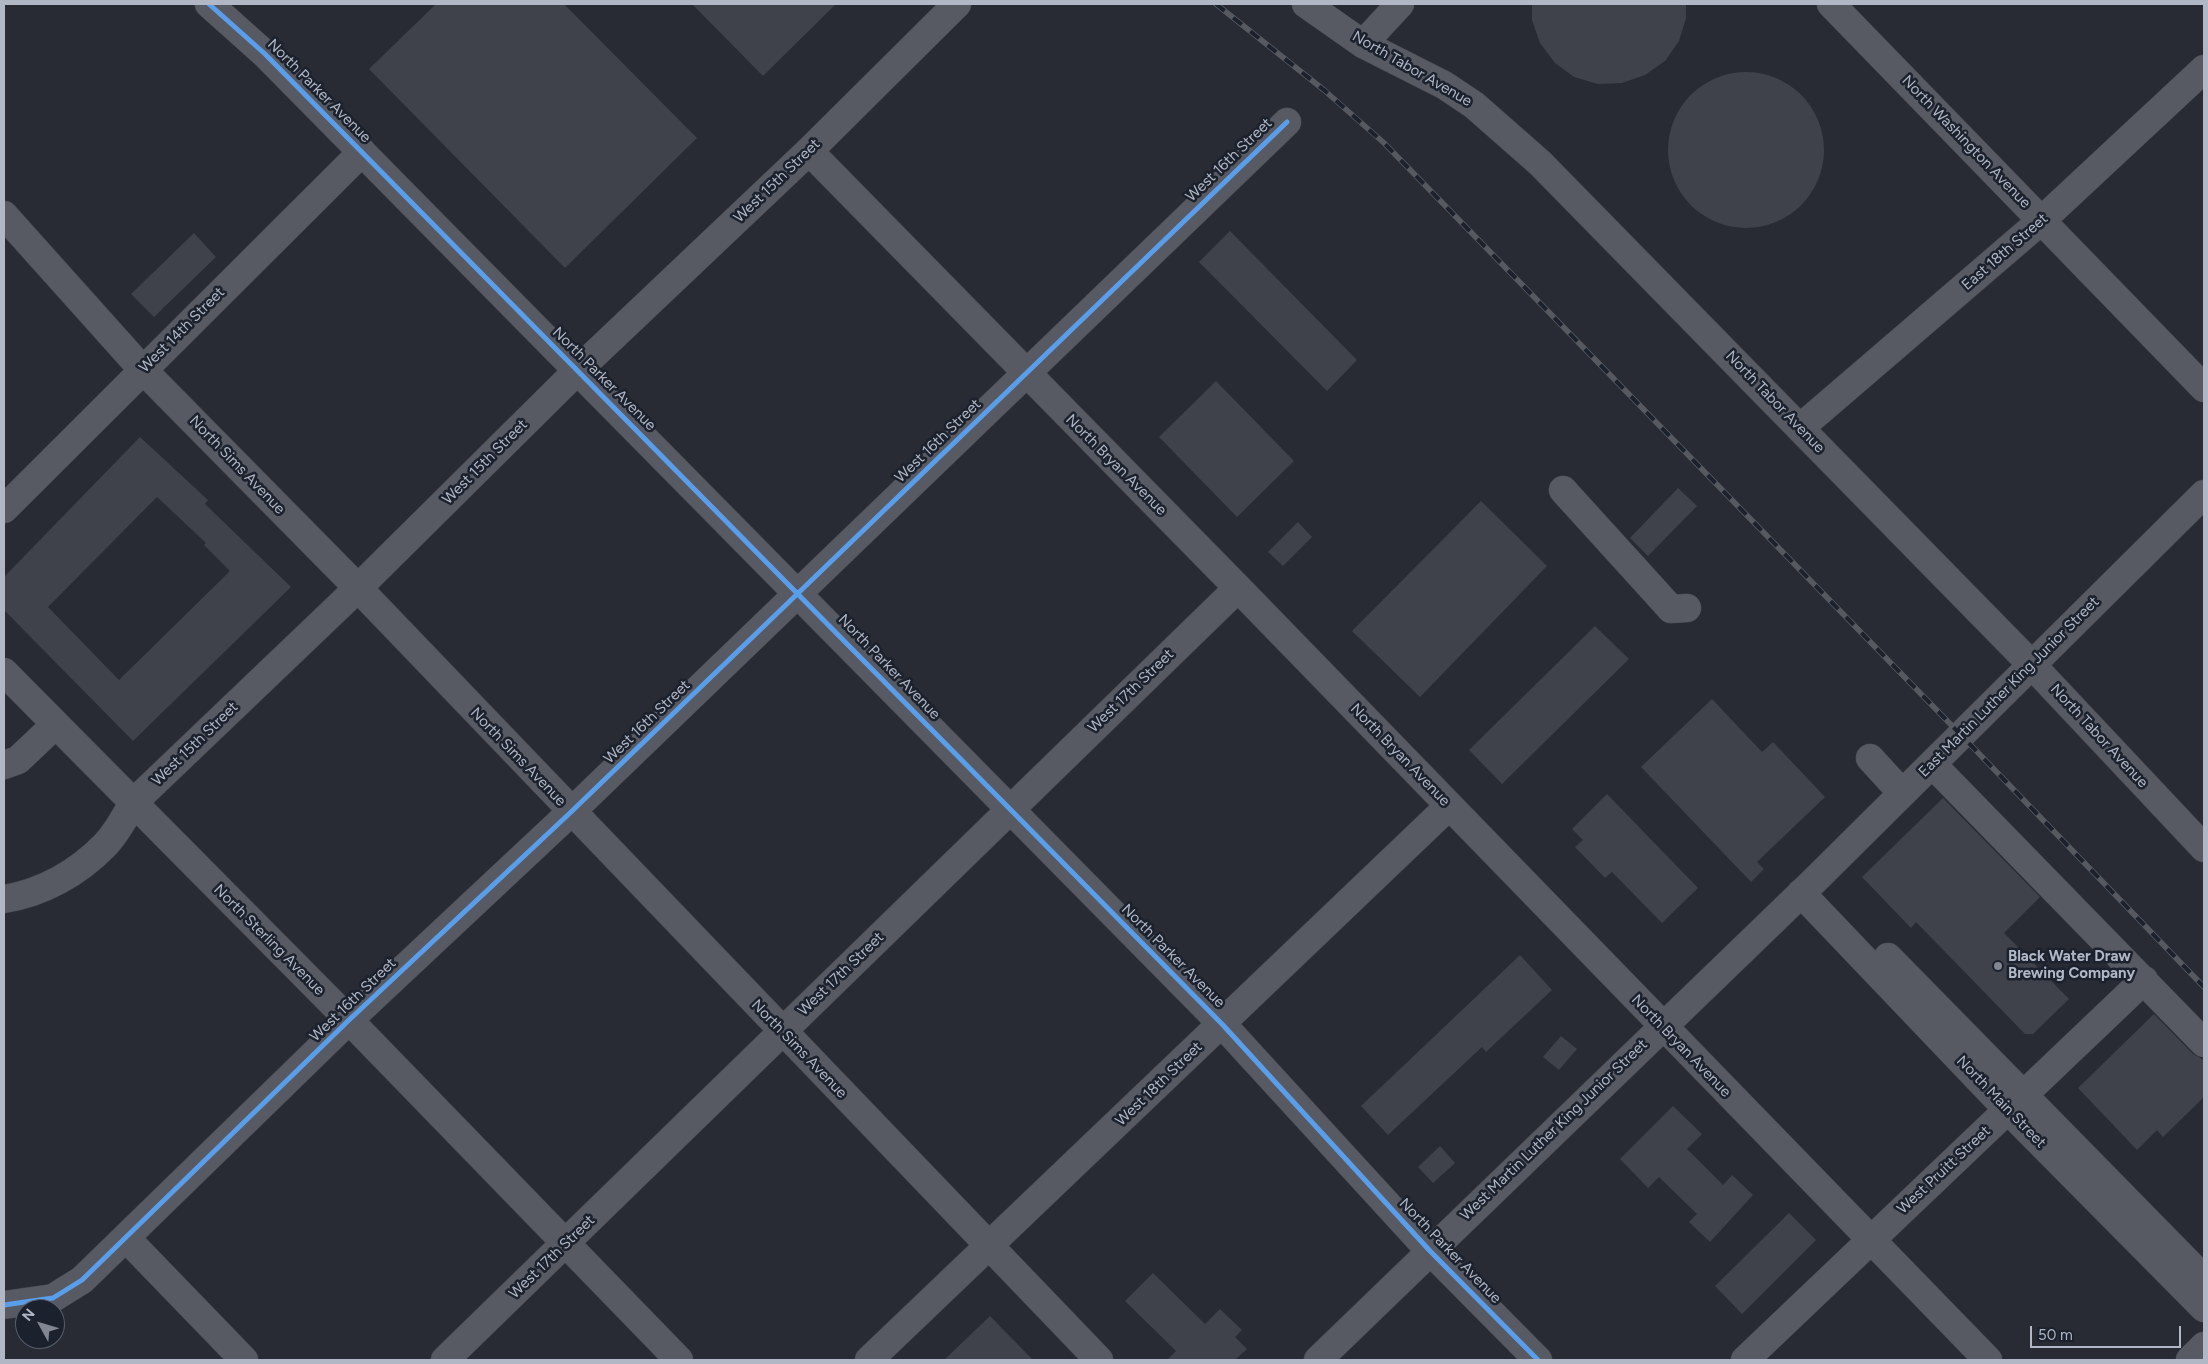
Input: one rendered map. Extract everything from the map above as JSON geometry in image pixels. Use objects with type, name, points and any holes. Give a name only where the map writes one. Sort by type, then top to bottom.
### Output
[{"type":"street","name":"North Parker Avenue","points":[[209,4],[265,54],[799,593],[1222,1024],[1430,1251],[1538,1360]]},
{"type":"street","name":"West 15th Street","points":[[4,899],[22,897],[57,882],[85,864],[107,844],[134,802],[358,588],[578,370],[809,151],[957,4]]},
{"type":"street","name":"North Tabor Avenue","points":[[1306,4],[1363,44],[1444,85],[1474,105],[1511,136],[1573,195],[2031,664],[2204,848]]},
{"type":"street","points":[[1363,44],[1400,4]]},
{"type":"street","name":"North Washington Avenue","points":[[1830,4],[2204,388]]},
{"type":"street","name":"East 18th Street","points":[[1800,428],[2042,220],[2204,69]]},
{"type":"street","name":"West 16th Street","points":[[4,1305],[53,1298],[82,1280],[349,1020],[571,812],[1287,122]]},
{"type":"street","name":"North Bryan Avenue","points":[[809,151],[1238,588],[1988,1360]]},
{"type":"street","name":"West 14th Street","points":[[4,509],[142,369],[362,152]]},
{"type":"street","name":"North Sims Avenue","points":[[4,215],[142,369],[358,588],[782,1032],[1099,1360]]},
{"type":"street","points":[[1563,490],[1671,609],[1687,608]]},
{"type":"street","name":"East Martin Luther King Junior Street","points":[[1808,887],[2204,494]]},
{"type":"street","name":"West 17th Street","points":[[445,1360],[567,1244],[1238,588]]},
{"type":"street","name":"North Sterling Avenue","points":[[4,672],[349,1020],[679,1360]]},
{"type":"street","points":[[4,765],[18,760],[55,725]]},
{"type":"street","points":[[1870,758],[1902,793]]},
{"type":"street","points":[[1932,764],[2204,1043]]},
{"type":"street","name":"West 18th Street","points":[[869,1360],[1449,806]]},
{"type":"street","name":"West Martin Luther King Junior Street","points":[[1318,1360],[1808,887]]},
{"type":"street","name":"North Main Street","points":[[1808,887],[2016,1103],[2204,1308]]},
{"type":"street","name":"West Pruitt Street","points":[[1745,1360],[2144,980]]},
{"type":"street","name":"North Main Street","points":[[2016,1103],[2204,1279]]},
{"type":"street","points":[[126,1238],[244,1360]]},
{"type":"street","points":[[2190,1360],[2204,1346]]},
{"type":"building","points":[[436,4],[564,4],[697,138],[565,268],[369,69]]},
{"type":"building","points":[[692,4],[836,4],[763,76]]},
{"type":"building","points":[[1532,4],[1686,4],[1686,18],[1679,41],[1665,61],[1645,75],[1622,83],[1598,84],[1574,77],[1555,63],[1540,43],[1532,20]]},
{"type":"building","points":[[1738,72],[1754,72],[1769,75],[1783,81],[1796,89],[1807,100],[1821,127],[1824,150],[1823,165],[1815,187],[1807,200],[1796,211],[1769,225],[1754,228],[1738,228],[1723,225],[1709,219],[1696,211],[1685,200],[1671,173],[1668,158],[1668,142],[1671,127],[1677,113],[1685,100],[1696,89],[1723,75]]},
{"type":"building","points":[[1230,231],[1357,360],[1327,391],[1199,262]]},
{"type":"building","points":[[194,233],[216,257],[154,317],[131,294]]},
{"type":"building","points":[[1216,381],[1294,461],[1237,517],[1159,437]]},
{"type":"building","points":[[140,437],[208,500],[205,504],[291,587],[133,741],[4,610],[4,577]],"holes":[[[157,497],[206,543],[204,545],[230,571],[119,680],[48,607]]]},
{"type":"building","points":[[1678,488],[1697,506],[1648,556],[1630,538]]},
{"type":"building","points":[[1481,501],[1547,566],[1420,697],[1352,631]]},
{"type":"building","points":[[1298,522],[1312,537],[1283,566],[1268,552]]},
{"type":"building","points":[[1595,626],[1629,659],[1502,784],[1469,750]]},
{"type":"building","points":[[1712,699],[1762,752],[1773,742],[1825,797],[1757,862],[1764,869],[1751,882],[1641,767]]},
{"type":"building","points":[[1607,794],[1698,888],[1662,923],[1612,872],[1605,878],[1575,847],[1583,840],[1572,829]]},
{"type":"building","points":[[1943,798],[2040,897],[2004,933],[2069,999],[2033,1034],[2025,1034],[1916,922],[1911,928],[1862,877]]},
{"type":"building","points":[[1520,955],[1552,990],[1486,1052],[1482,1047],[1388,1135],[1361,1106]]},
{"type":"building","points":[[2154,1014],[2193,1054],[2204,1060],[2204,1097],[2163,1137],[2157,1130],[2137,1150],[2078,1088]]},
{"type":"building","points":[[1561,1036],[1577,1049],[1559,1070],[1543,1057]]},
{"type":"building","points":[[1673,1106],[1702,1134],[1687,1149],[1723,1185],[1732,1175],[1753,1195],[1710,1242],[1689,1222],[1697,1214],[1659,1177],[1648,1188],[1620,1159]]},
{"type":"building","points":[[1440,1146],[1455,1163],[1433,1183],[1418,1167]]},
{"type":"building","points":[[1789,1213],[1816,1240],[1742,1314],[1715,1286]]},
{"type":"building","points":[[1153,1273],[1205,1324],[1220,1309],[1242,1330],[1235,1337],[1247,1349],[1235,1360],[1167,1360],[1176,1351],[1125,1301]]},
{"type":"building","points":[[990,1316],[1033,1360],[944,1360]]},
{"type":"railway","points":[[1216,4],[1324,90],[1384,143],[2204,987]]},
{"type":"cycle path","points":[[209,4],[265,54],[1222,1024],[1430,1251],[1538,1360]]},
{"type":"cycle path","points":[[4,1305],[53,1298],[82,1280],[349,1020],[571,812],[1287,122]]},
{"type":"place","name":"Black Water Draw Brewing Company","points":[[1998,966]]}]
